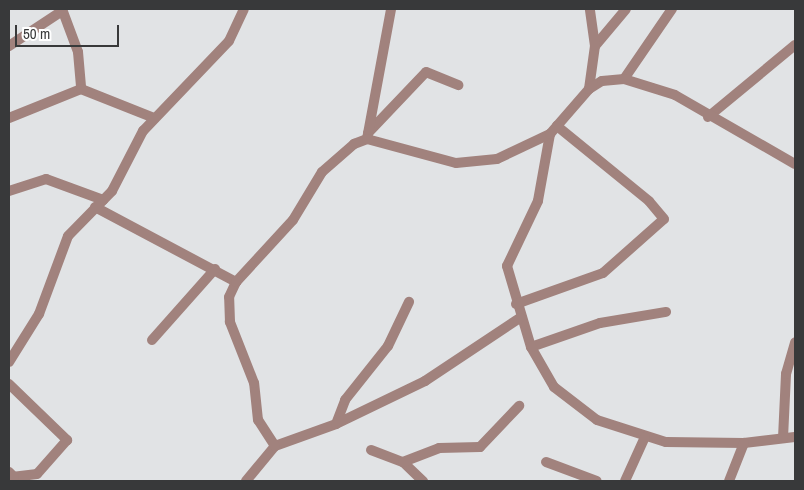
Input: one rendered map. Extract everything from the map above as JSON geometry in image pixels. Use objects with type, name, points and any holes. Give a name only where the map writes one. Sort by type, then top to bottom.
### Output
[{"type":"street","points":[[9,362],[39,314],[68,236],[99,204],[154,118],[219,53],[244,9]]},
{"type":"street","points":[[367,136],[392,9]]},
{"type":"street","points":[[588,89],[595,46],[590,9]]},
{"type":"street","points":[[595,46],[626,9]]},
{"type":"street","points":[[624,79],[672,9]]},
{"type":"street","points":[[9,46],[62,10],[78,52],[81,89]]},
{"type":"street","points":[[708,117],[795,44]]},
{"type":"street","points":[[275,446],[258,420],[254,384],[230,322],[229,297],[236,282],[293,220],[322,172],[367,136],[426,72],[459,85]]},
{"type":"street","points":[[367,136],[456,163],[497,159],[550,134],[588,89],[602,81],[624,79],[675,95],[708,117],[795,164]]},
{"type":"street","points":[[9,118],[81,89],[154,118]]},
{"type":"street","points":[[516,304],[602,273],[664,219],[649,201],[557,126]]},
{"type":"street","points":[[550,134],[538,201],[508,260],[520,318],[542,370],[570,402],[597,420],[645,437],[744,444],[795,437]]},
{"type":"street","points":[[9,191],[46,179],[99,204],[236,282]]},
{"type":"street","points":[[152,340],[215,269]]},
{"type":"street","points":[[336,424],[345,400],[388,346],[410,302]]},
{"type":"street","points":[[531,347],[600,323],[666,312]]},
{"type":"street","points":[[246,481],[275,446],[336,424],[425,381],[520,318]]},
{"type":"street","points":[[783,438],[786,374],[795,342]]},
{"type":"street","points":[[9,384],[67,440],[37,474],[12,477]]},
{"type":"street","points":[[403,462],[439,448],[480,447],[519,406]]},
{"type":"street","points":[[625,481],[645,437]]},
{"type":"street","points":[[729,481],[744,444]]},
{"type":"street","points":[[372,450],[403,462],[423,481]]},
{"type":"street","points":[[546,462],[597,481]]}]
